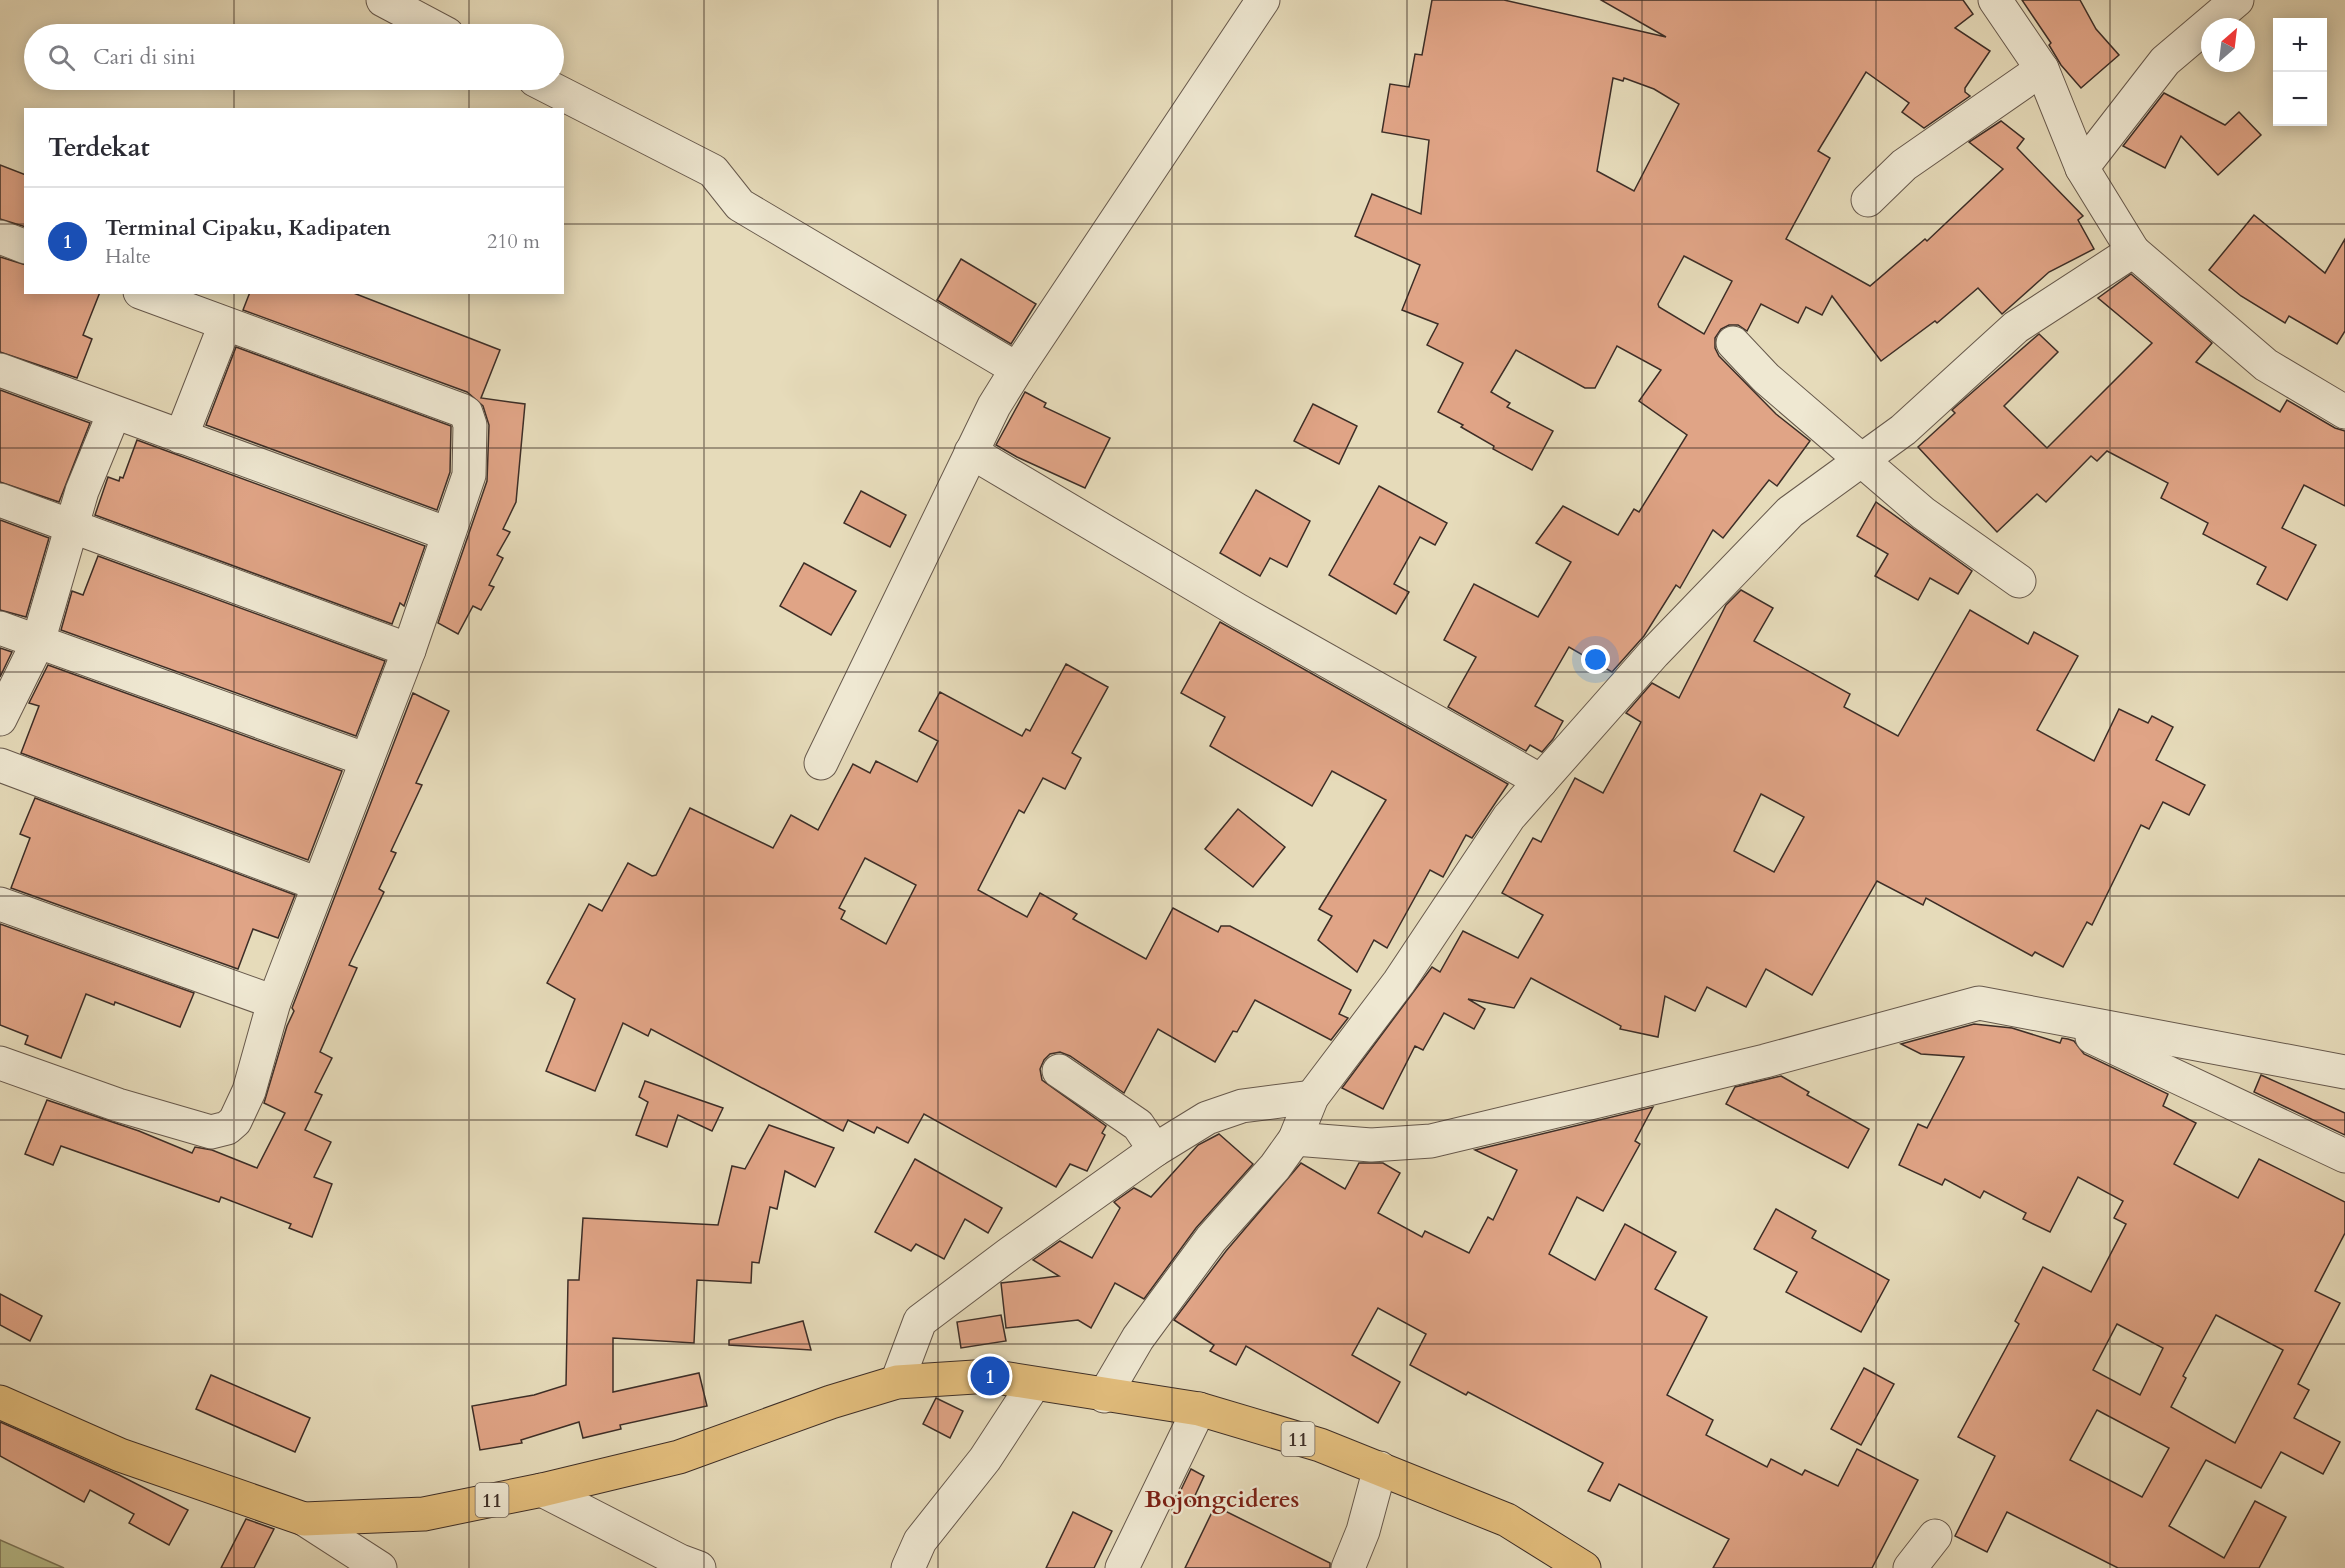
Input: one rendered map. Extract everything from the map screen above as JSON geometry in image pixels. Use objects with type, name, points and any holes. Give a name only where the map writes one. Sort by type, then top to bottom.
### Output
[{"type":"highway","name":"11","points":[[0,1402],[120,1455],[304,1519],[424,1514],[542,1490],[679,1457],[831,1402],[897,1382],[990,1376],[1104,1396],[1199,1408],[1320,1445],[1508,1520],[1584,1568]]},
{"type":"street","points":[[382,0],[428,24]]},
{"type":"street","points":[[821,763],[971,452],[1017,369],[1263,0]]},
{"type":"street","points":[[1995,0],[2042,69],[2082,168],[2133,251],[2266,365],[2345,412]]},
{"type":"street","points":[[2082,168],[2165,61],[2236,0]]},
{"type":"street","points":[[1868,200],[1904,165],[2042,69]]},
{"type":"street","points":[[555,90],[713,171],[740,205],[1017,369]]},
{"type":"street","points":[[0,237],[24,246]]},
{"type":"street","points":[[1104,1396],[1138,1338],[1211,1239],[1275,1167],[1295,1139],[1312,1097],[1399,982],[1509,817],[1654,653],[1790,512],[1904,430],[2016,327],[2133,251]]},
{"type":"street","points":[[0,1064],[118,1106],[212,1132],[227,1128],[240,1114],[249,1091],[274,1002],[409,650],[469,475],[471,446],[466,413],[145,294]]},
{"type":"street","points":[[181,437],[225,325]]},
{"type":"street","points":[[1733,343],[1766,378],[1863,459],[1923,513],[2019,581]]},
{"type":"street","points":[[0,370],[448,534]]},
{"type":"street","points":[[0,719],[38,642],[82,491],[114,413]]},
{"type":"street","points":[[971,452],[1239,611],[1541,781]]},
{"type":"street","points":[[0,500],[409,650]]},
{"type":"street","points":[[0,628],[367,760]]},
{"type":"street","points":[[0,765],[318,884]]},
{"type":"street","points":[[0,904],[274,1002]]},
{"type":"street","points":[[1295,1139],[1371,1145],[1431,1141],[1766,1061],[1979,1003],[2345,1072]]},
{"type":"street","points":[[2049,1016],[2345,1156]]},
{"type":"street","points":[[1059,1071],[1132,1120],[1155,1150]]},
{"type":"street","points":[[897,1382],[920,1321],[1025,1242],[1155,1150],[1207,1118],[1233,1109],[1312,1097]]},
{"type":"street","points":[[908,1568],[920,1541],[985,1459],[1034,1384]]},
{"type":"street","points":[[1122,1568],[1199,1408]]},
{"type":"street","points":[[1357,1565],[1363,1531],[1380,1468]]},
{"type":"street","points":[[542,1490],[680,1561],[699,1568]]},
{"type":"street","points":[[304,1519],[380,1568]]},
{"type":"street","points":[[1910,1568],[1935,1536]]},
{"type":"green space","points":[[0,1540],[64,1568],[0,1568]]},
{"type":"building","points":[[1432,0],[1504,0],[1666,37],[1601,0],[1963,0],[1973,14],[1955,28],[1990,51],[1965,88],[1965,92],[1970,96],[1924,128],[1902,112],[1909,103],[1866,72],[1818,151],[1830,158],[1786,239],[1870,286],[1925,239],[1927,241],[2003,169],[1969,142],[2001,121],[2024,139],[2017,148],[2083,216],[2078,220],[2094,249],[2049,272],[2002,314],[1978,288],[1937,323],[1935,321],[1881,361],[1832,296],[1822,315],[1806,307],[1798,323],[1761,304],[1747,331],[1738,325],[1729,325],[1721,329],[1715,338],[1715,348],[1719,356],[1776,414],[1810,441],[1777,486],[1769,480],[1723,538],[1713,530],[1680,588],[1676,585],[1644,636],[1612,672],[1569,647],[1535,706],[1563,721],[1553,739],[1542,752],[1530,745],[1526,751],[1448,707],[1476,657],[1444,640],[1474,584],[1538,617],[1571,562],[1536,543],[1563,506],[1618,535],[1634,509],[1639,512],[1687,435],[1639,401],[1661,370],[1617,346],[1595,388],[1585,388],[1516,350],[1491,392],[1510,403],[1507,407],[1553,431],[1532,470],[1493,449],[1494,446],[1461,427],[1463,425],[1438,412],[1463,363],[1427,345],[1438,324],[1402,310],[1420,265],[1355,236],[1372,194],[1421,214],[1429,140],[1382,132],[1390,84],[1409,87],[1415,54],[1422,55]],"holes":[[[1613,78],[1623,81],[1624,78],[1654,89],[1679,104],[1634,191],[1597,171]],[[1684,256],[1732,281],[1704,334],[1659,307],[1658,304]]]},
{"type":"building","points":[[2022,0],[2080,0],[2096,29],[2119,55],[2081,88],[2061,65],[2049,45],[2051,43]]},
{"type":"building","points":[[2164,93],[2225,125],[2239,112],[2261,135],[2218,175],[2181,136],[2165,168],[2123,146]]},
{"type":"building","points":[[0,165],[24,174],[24,226],[0,219]]},
{"type":"building","points":[[2254,215],[2325,273],[2345,239],[2345,331],[2337,344],[2289,316],[2285,323],[2241,296],[2209,270]]},
{"type":"building","points":[[0,257],[24,264],[24,294],[99,294],[83,335],[92,339],[77,378],[0,352]]},
{"type":"building","points":[[961,259],[1036,304],[1011,344],[937,300]]},
{"type":"building","points":[[2131,274],[2212,343],[2196,362],[2280,412],[2287,400],[2335,428],[2345,431],[2345,506],[2304,485],[2282,528],[2316,545],[2287,600],[2257,584],[2266,567],[2203,534],[2208,523],[2161,498],[2168,483],[2107,451],[2097,461],[2091,456],[2046,502],[2037,494],[1997,532],[1918,447],[1955,413],[1952,410],[2039,334],[2058,352],[2004,406],[2047,448],[2152,343],[2098,298]]},
{"type":"building","points":[[249,294],[356,294],[500,350],[481,398],[525,404],[516,502],[503,529],[510,532],[497,555],[503,558],[489,585],[494,587],[481,610],[473,606],[458,634],[438,623],[487,481],[489,425],[483,406],[467,392],[243,310]]},
{"type":"building","points":[[236,347],[451,426],[450,472],[437,510],[206,425]]},
{"type":"building","points":[[0,390],[90,423],[59,502],[0,482]]},
{"type":"building","points":[[1025,392],[1046,403],[1044,407],[1110,438],[1085,488],[996,445]]},
{"type":"building","points":[[1313,404],[1357,426],[1339,464],[1294,441]]},
{"type":"building","points":[[137,440],[425,546],[404,606],[400,603],[392,624],[95,515],[108,477],[119,481],[120,477],[123,478]]},
{"type":"building","points":[[1379,486],[1447,523],[1435,545],[1420,537],[1394,584],[1409,592],[1396,614],[1329,575]]},
{"type":"building","points":[[1256,490],[1310,521],[1287,567],[1270,558],[1260,576],[1220,553]]},
{"type":"building","points":[[861,491],[906,515],[890,547],[844,523]]},
{"type":"building","points":[[1876,502],[1972,571],[1958,594],[1930,578],[1918,600],[1875,576],[1888,554],[1857,536]]},
{"type":"building","points":[[0,520],[49,538],[26,617],[0,610]]},
{"type":"building","points":[[98,556],[385,661],[356,736],[61,630],[72,591],[83,595]]},
{"type":"building","points":[[804,563],[856,591],[831,635],[780,606]]},
{"type":"building","points":[[1741,590],[1773,608],[1754,641],[1850,694],[1844,707],[1898,736],[1970,610],[2028,644],[2034,632],[2078,656],[2037,730],[2094,761],[2119,709],[2148,723],[2152,716],[2173,727],[2156,760],[2205,785],[2189,815],[2163,802],[2149,829],[2141,825],[2092,925],[2087,922],[2063,967],[2035,952],[2032,956],[1926,898],[1923,905],[1877,881],[1812,995],[1766,969],[1746,1007],[1707,987],[1695,1011],[1665,996],[1658,1037],[1620,1029],[1621,1026],[1531,978],[1514,1008],[1468,999],[1485,1009],[1474,1029],[1444,1013],[1423,1050],[1415,1046],[1383,1109],[1342,1088],[1432,967],[1440,972],[1463,931],[1518,958],[1543,915],[1502,893],[1533,838],[1541,842],[1575,778],[1603,793],[1641,722],[1626,713],[1652,683],[1679,698],[1726,605]],"holes":[[[1761,794],[1804,817],[1774,872],[1734,851]]]},
{"type":"building","points":[[1220,622],[1508,784],[1472,838],[1466,835],[1443,877],[1430,870],[1387,948],[1374,940],[1357,972],[1318,940],[1332,916],[1319,909],[1386,800],[1332,771],[1312,806],[1210,746],[1225,717],[1181,693]]},
{"type":"building","points":[[0,648],[12,652],[0,677]]},
{"type":"building","points":[[1066,664],[1108,687],[1072,753],[1081,758],[1065,789],[1043,778],[1024,813],[1019,810],[978,890],[1027,917],[1040,893],[1077,914],[1073,919],[1146,959],[1173,908],[1218,932],[1221,926],[1230,926],[1351,990],[1339,1014],[1348,1018],[1331,1040],[1255,1000],[1237,1032],[1233,1031],[1215,1062],[1158,1029],[1124,1093],[1070,1056],[1060,1052],[1050,1054],[1040,1069],[1042,1080],[1106,1126],[1102,1133],[1105,1135],[1087,1171],[1070,1164],[1056,1187],[924,1114],[908,1143],[877,1127],[874,1133],[848,1120],[843,1131],[651,1029],[648,1036],[623,1023],[595,1091],[546,1071],[575,999],[547,983],[589,904],[602,911],[628,863],[652,876],[656,875],[690,808],[773,848],[791,815],[818,830],[853,764],[870,773],[876,761],[917,782],[938,741],[919,731],[940,692],[1022,736],[1026,729],[1030,731]],"holes":[[[865,858],[916,885],[886,944],[841,919],[845,911],[839,908]]]},
{"type":"building","points":[[48,665],[342,771],[308,860],[21,753],[39,706],[29,703]]},
{"type":"building","points":[[413,693],[449,711],[416,783],[422,785],[391,851],[396,853],[379,889],[384,892],[349,965],[357,968],[320,1052],[332,1058],[315,1092],[322,1095],[305,1130],[331,1142],[314,1177],[332,1184],[312,1237],[289,1228],[291,1224],[221,1197],[219,1202],[61,1146],[53,1165],[25,1154],[47,1100],[139,1131],[192,1153],[195,1147],[212,1150],[257,1168],[285,1113],[264,1103],[287,1026],[294,1011],[292,1008]]},
{"type":"building","points":[[35,798],[295,895],[278,938],[253,929],[238,969],[11,888],[30,838],[20,834]]},
{"type":"building","points":[[1238,809],[1285,847],[1253,887],[1205,849]]},
{"type":"building","points":[[0,924],[194,993],[180,1027],[115,1002],[114,1005],[86,994],[61,1058],[25,1044],[28,1036],[0,1025]]},
{"type":"building","points":[[1974,1024],[2012,1028],[2060,1043],[2062,1038],[2074,1041],[2084,1054],[2168,1094],[2163,1106],[2196,1123],[2174,1164],[2238,1198],[2259,1159],[2345,1202],[2345,1233],[2315,1291],[2340,1303],[2298,1384],[2309,1390],[2294,1418],[2340,1442],[2323,1474],[2281,1452],[2261,1488],[2206,1460],[2169,1526],[2224,1558],[2255,1501],[2286,1517],[2259,1568],[2118,1568],[2007,1512],[1987,1552],[1955,1536],[1995,1456],[1958,1437],[2019,1324],[2015,1321],[2043,1267],[2091,1292],[2126,1224],[2114,1218],[2123,1201],[2078,1177],[2050,1232],[2023,1219],[2026,1213],[1984,1191],[1980,1198],[1945,1179],[1942,1185],[1899,1165],[1918,1124],[1927,1128],[1964,1057],[1921,1054],[1901,1044]],"holes":[[[2216,1315],[2283,1350],[2235,1443],[2171,1407],[2186,1378],[2183,1376]],[[2117,1324],[2163,1348],[2140,1395],[2093,1370]],[[2097,1410],[2169,1448],[2142,1497],[2070,1460]]]},
{"type":"building","points":[[2261,1075],[2345,1113],[2345,1135],[2254,1092]]},
{"type":"building","points":[[1781,1076],[1809,1092],[1807,1095],[1869,1129],[1848,1168],[1726,1104],[1735,1087]]},
{"type":"building","points":[[645,1081],[723,1108],[712,1131],[678,1115],[667,1147],[636,1135],[648,1102],[639,1097]]},
{"type":"building","points":[[1653,1107],[1635,1141],[1640,1144],[1603,1211],[1577,1197],[1549,1254],[1595,1280],[1625,1224],[1676,1252],[1655,1289],[1707,1317],[1667,1395],[1713,1420],[1706,1435],[1767,1467],[1771,1459],[1802,1475],[1805,1470],[1838,1486],[1857,1449],[1918,1480],[1872,1568],[1713,1568],[1729,1539],[1619,1484],[1610,1501],[1588,1491],[1603,1463],[1468,1392],[1466,1395],[1410,1365],[1426,1334],[1378,1308],[1352,1355],[1400,1382],[1378,1423],[1246,1346],[1236,1365],[1210,1351],[1214,1345],[1174,1320],[1226,1251],[1301,1163],[1345,1189],[1359,1163],[1383,1163],[1400,1173],[1378,1213],[1422,1237],[1425,1231],[1469,1253],[1488,1217],[1493,1220],[1517,1170],[1475,1150]]},
{"type":"building","points":[[769,1125],[834,1148],[815,1187],[785,1171],[777,1209],[770,1207],[759,1263],[752,1262],[751,1283],[697,1280],[694,1343],[613,1338],[613,1392],[699,1373],[707,1406],[620,1425],[621,1429],[583,1438],[579,1422],[521,1440],[522,1443],[480,1450],[472,1406],[534,1395],[566,1385],[568,1280],[579,1280],[583,1218],[718,1225],[732,1166],[745,1169]]},
{"type":"building","points":[[1219,1134],[1253,1164],[1196,1228],[1144,1299],[1115,1283],[1091,1328],[1078,1320],[1006,1328],[1001,1283],[1059,1276],[1033,1260],[1060,1241],[1092,1258],[1120,1208],[1114,1202],[1134,1188],[1151,1197],[1198,1145]]},
{"type":"building","points":[[915,1159],[1002,1208],[988,1233],[965,1219],[944,1259],[916,1244],[911,1251],[875,1232]]},
{"type":"building","points":[[1776,1209],[1816,1231],[1812,1238],[1889,1280],[1861,1332],[1786,1292],[1797,1272],[1754,1249]]},
{"type":"building","points":[[0,1294],[42,1316],[30,1341],[0,1325]]},
{"type":"building","points":[[1001,1315],[1006,1341],[961,1348],[957,1322]]},
{"type":"building","points":[[803,1321],[811,1350],[729,1345],[729,1340]]},
{"type":"building","points":[[1864,1368],[1894,1384],[1861,1445],[1831,1429]]},
{"type":"building","points":[[211,1375],[310,1418],[295,1452],[196,1409]]},
{"type":"building","points":[[936,1398],[963,1411],[950,1438],[923,1424]]},
{"type":"building","points":[[0,1422],[119,1475],[188,1510],[169,1545],[129,1523],[134,1514],[90,1490],[84,1502],[0,1456]]},
{"type":"building","points":[[1191,1469],[1204,1476],[1192,1502],[1178,1496]]},
{"type":"building","points":[[1215,1506],[1330,1563],[1330,1568],[1185,1568]]},
{"type":"building","points":[[1073,1512],[1112,1531],[1094,1568],[1046,1568]]},
{"type":"building","points":[[246,1519],[274,1529],[254,1568],[221,1568]]},
{"type":"place","name":"Terminal Cipaku, Kadipaten","points":[[990,1376]]},
{"type":"district","name":"Bojongcideres","points":[[1222,1499]]}]
